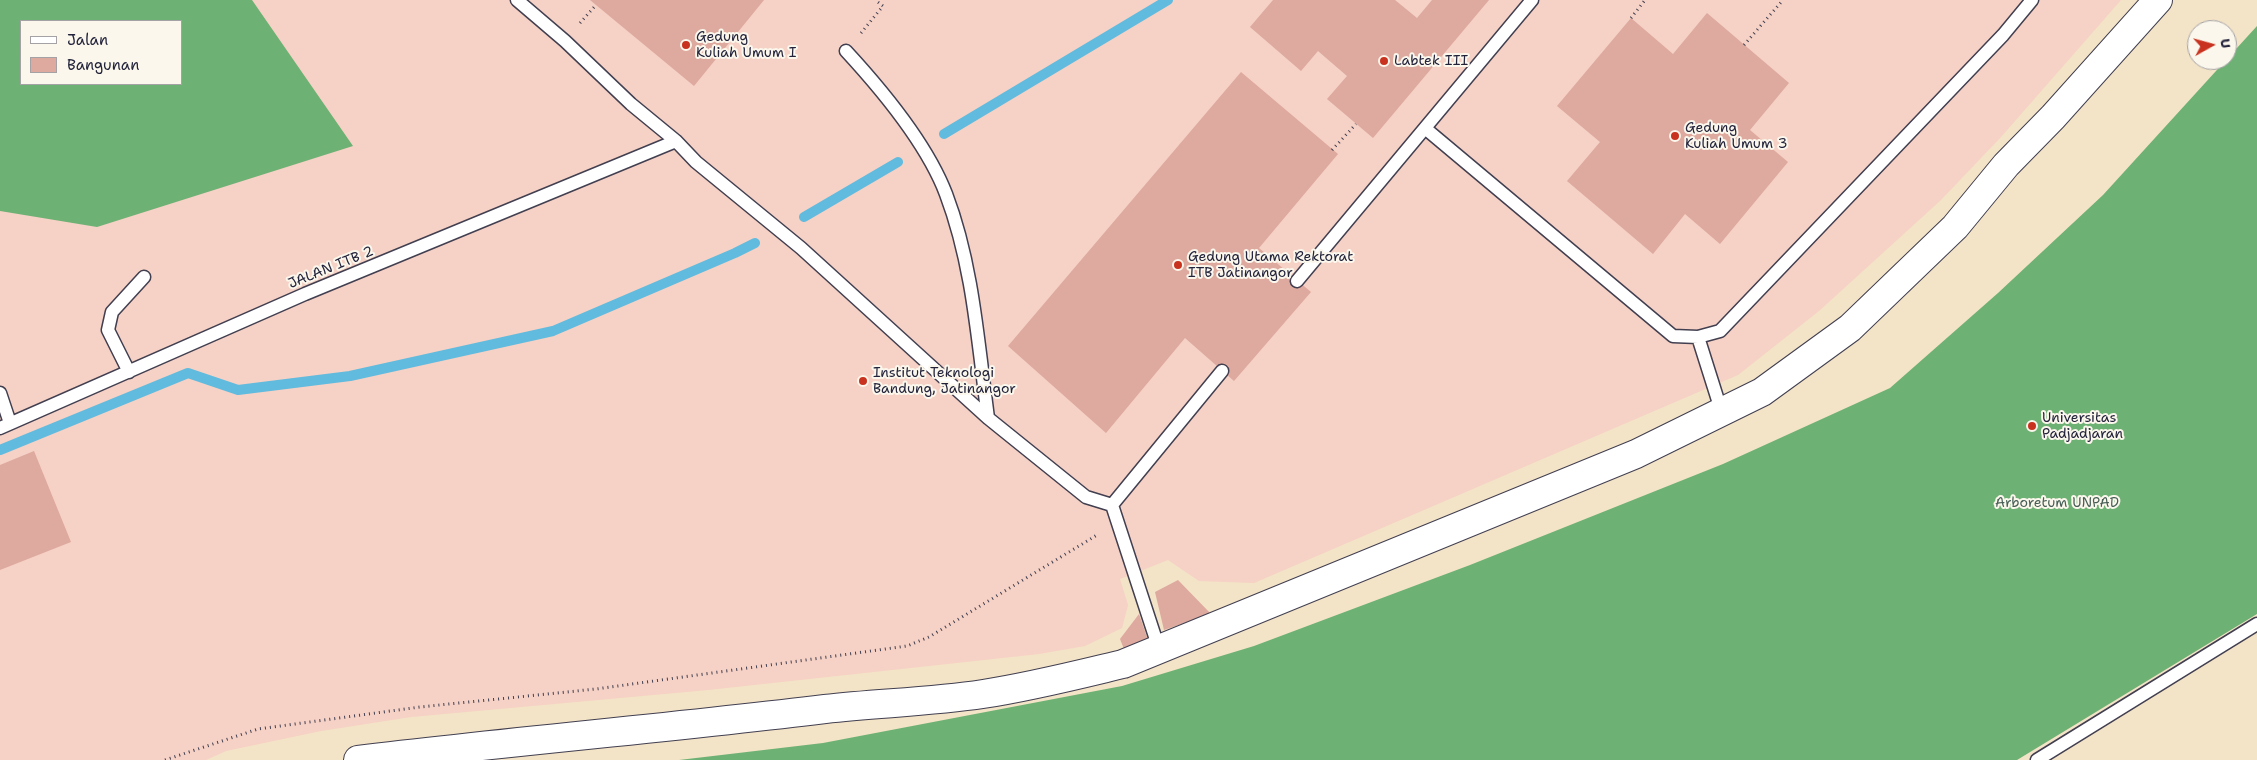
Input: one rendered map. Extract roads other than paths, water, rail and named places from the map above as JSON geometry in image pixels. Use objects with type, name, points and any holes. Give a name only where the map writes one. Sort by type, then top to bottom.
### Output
[{"type":"main road","points":[[358,760],[496,743],[639,731],[827,709],[927,702],[1044,683],[1123,664],[1636,454],[1762,392],[1856,322],[1955,227],[2006,165],[2053,117],[2158,0]]},
{"type":"lane","points":[[517,0],[565,41],[631,104],[676,141],[696,162],[802,248],[988,418],[1086,497],[1112,504]]},
{"type":"lane","points":[[1297,280],[1426,129],[1532,0]]},
{"type":"lane","points":[[1426,129],[1673,336],[1698,337],[1720,332],[2003,35],[2032,0]]},
{"type":"lane","points":[[846,51],[883,91],[934,169],[946,194],[969,276],[988,418]]},
{"type":"lane","name":"JALAN ITB 2","points":[[5,426],[305,294],[676,141]]},
{"type":"lane","points":[[129,372],[108,330],[112,312],[144,277]]},
{"type":"lane","points":[[1698,337],[1712,387],[1722,413]]},
{"type":"lane","points":[[1112,504],[1222,371]]},
{"type":"lane","points":[[0,393],[5,426]]},
{"type":"lane","points":[[1112,504],[1159,649]]},
{"type":"lane","points":[[2036,760],[2257,624]]},
{"type":"waterway","points":[[944,134],[1168,0]]},
{"type":"waterway","points":[[804,217],[898,162]]},
{"type":"waterway","points":[[0,450],[188,373],[238,390],[350,376],[553,331],[755,243]]},
{"type":"place","name":"Gedung Kuliah Umum I","points":[[686,45]]},
{"type":"place","name":"Labtek III","points":[[1384,61]]},
{"type":"place","name":"Gedung Kuliah Umum 3","points":[[1675,136]]},
{"type":"place","name":"Gedung Utama Rektorat ITB Jatinangor","points":[[1178,265]]},
{"type":"place","name":"Institut Teknologi Bandung, Jatinangor","points":[[863,381]]},
{"type":"place","name":"Universitas Padjadjaran","points":[[2032,426]]},
{"type":"park label","name":"Arboretum UNPAD","points":[[2057,503]]}]
